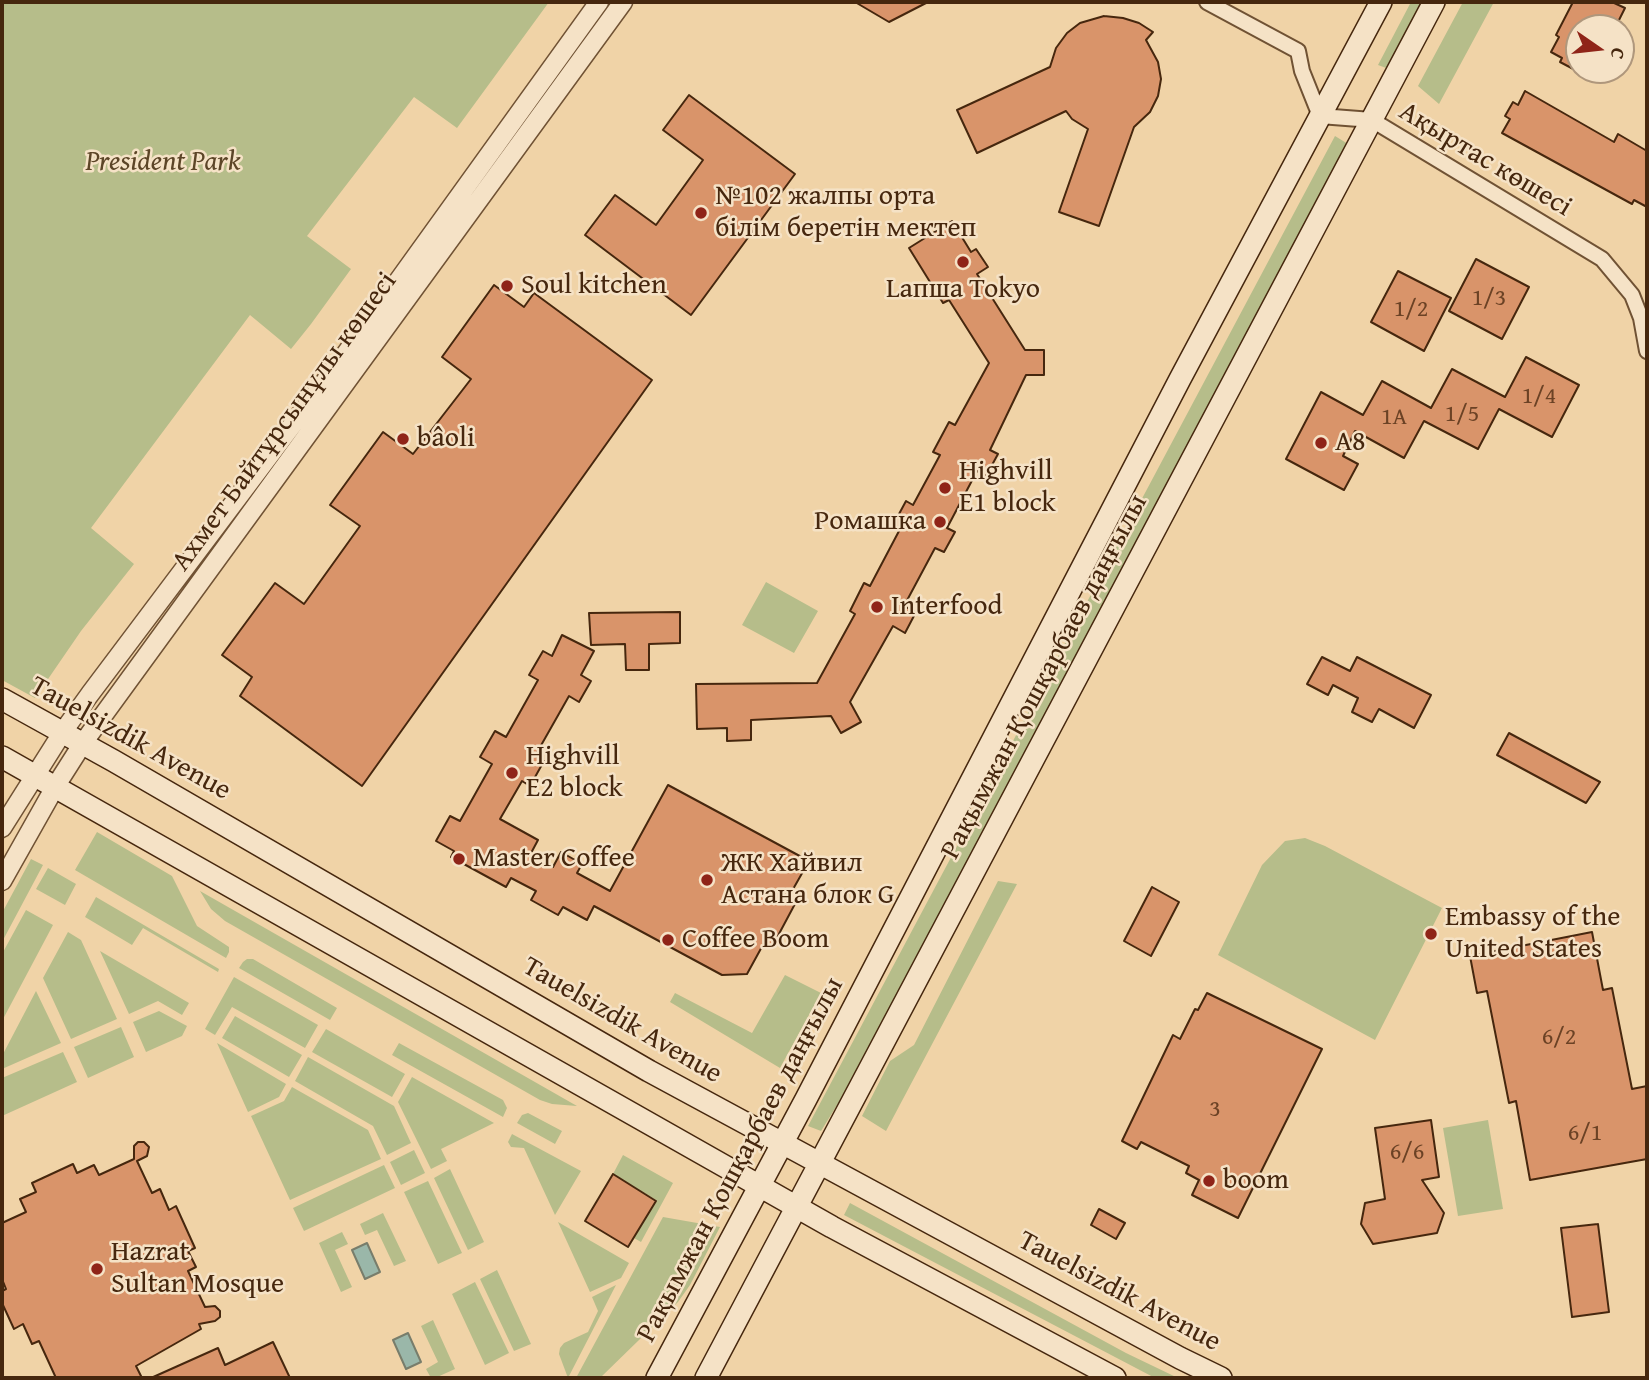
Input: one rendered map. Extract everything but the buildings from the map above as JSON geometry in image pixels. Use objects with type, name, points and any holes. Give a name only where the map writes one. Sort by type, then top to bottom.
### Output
[{"type":"main road","name":"Рақымжан Қошқарбаев даңғылы","points":[[657,1378],[783,1144],[1174,391],[1381,2]]},
{"type":"main road","name":"Рақымжан Қошқарбаев даңғылы","points":[[706,1378],[1434,2]]},
{"type":"main road","name":"Tauelsizdik Avenue","points":[[2,699],[83,743],[649,1071],[1221,1378]]},
{"type":"main road","points":[[2,757],[797,1208],[1115,1378]]},
{"type":"street","name":"Ахмет Байтұрсынұлы көшесі","points":[[2,828],[90,694],[342,359],[599,2]]},
{"type":"street","name":"Ахмет Байтұрсынұлы көшесі","points":[[2,881],[83,743],[623,2]]},
{"type":"street","points":[[1208,2],[1298,51],[1302,71],[1321,116]]},
{"type":"street","name":"Ақыртас көшесі","points":[[1321,116],[1372,120],[1602,260],[1632,295],[1641,318],[1647,351]]},
{"type":"green space","name":"President Park","points":[[2,2],[549,2],[457,128],[414,97],[307,236],[351,269],[311,324],[291,349],[250,315],[91,528],[134,564],[81,631],[35,698],[2,680]]},
{"type":"green space","points":[[1411,2],[1424,2],[1389,69],[1378,65]]},
{"type":"green space","points":[[1463,2],[1494,2],[1439,104],[1418,86]]},
{"type":"green space","points":[[1335,136],[1348,144],[839,1102],[821,1131],[808,1126]]},
{"type":"green space","points":[[766,582],[818,611],[794,653],[742,625]]},
{"type":"green space","points":[[97,832],[172,876],[197,926],[229,947],[226,958],[75,870]]},
{"type":"green space","points":[[1305,838],[1442,908],[1375,1040],[1218,955],[1262,865],[1285,841]]},
{"type":"green space","points":[[31,859],[43,865],[2,942],[2,913]]},
{"type":"green space","points":[[48,868],[76,884],[65,905],[36,889]]},
{"type":"green space","points":[[998,881],[1017,884],[886,1131],[862,1116],[890,1061],[914,1045]]},
{"type":"green space","points":[[200,891],[577,1106],[540,1100],[225,921],[211,909]]},
{"type":"green space","points":[[96,897],[219,969],[218,972],[143,928],[132,945],[85,917]]},
{"type":"green space","points":[[26,910],[53,925],[2,1021],[2,954]]},
{"type":"green space","points":[[68,932],[81,940],[117,1019],[71,1039],[43,978]]},
{"type":"green space","points":[[100,951],[189,1003],[182,1015],[158,1001],[129,1014]]},
{"type":"green space","points":[[247,959],[253,959],[337,1008],[330,1020],[239,968]]},
{"type":"green space","points":[[785,975],[821,993],[780,1068],[670,1002],[675,993],[752,1033]]},
{"type":"green space","points":[[234,977],[318,1025],[305,1048],[232,1007],[215,1035],[205,1029]]},
{"type":"green space","points":[[36,991],[61,1043],[2,1069],[2,1056]]},
{"type":"green space","points":[[159,1011],[187,1026],[182,1036],[146,1052],[133,1022]]},
{"type":"green space","points":[[235,1016],[302,1055],[289,1077],[222,1038]]},
{"type":"green space","points":[[121,1027],[134,1057],[88,1078],[74,1047]]},
{"type":"green space","points":[[326,1029],[405,1074],[392,1097],[312,1052]]},
{"type":"green space","points":[[217,1043],[286,1084],[279,1097],[248,1112]]},
{"type":"green space","points":[[399,1043],[503,1100],[507,1108],[503,1117],[392,1055]]},
{"type":"green space","points":[[63,1052],[77,1082],[2,1116],[2,1078]]},
{"type":"green space","points":[[308,1057],[394,1106],[411,1143],[387,1155],[373,1126],[295,1081]]},
{"type":"green space","points":[[412,1077],[494,1123],[441,1149],[447,1161],[431,1169],[398,1102]]},
{"type":"green space","points":[[292,1087],[368,1130],[381,1159],[290,1200],[251,1116],[284,1101]]},
{"type":"green space","points":[[528,1113],[562,1131],[555,1144],[517,1123],[522,1115]]},
{"type":"green space","points":[[1488,1120],[1503,1209],[1458,1216],[1443,1128]]},
{"type":"green space","points":[[512,1134],[581,1171],[555,1215],[524,1148],[511,1147],[508,1142]]},
{"type":"green space","points":[[414,1150],[425,1173],[401,1185],[390,1162]]},
{"type":"green space","points":[[623,1155],[673,1183],[641,1242],[634,1238],[656,1200],[613,1174]]},
{"type":"green space","points":[[384,1165],[395,1188],[304,1231],[293,1208]]},
{"type":"green space","points":[[450,1169],[484,1242],[468,1250],[434,1178]]},
{"type":"green space","points":[[428,1181],[462,1253],[438,1264],[404,1192]]},
{"type":"green space","points":[[850,1203],[1126,1353],[1178,1378],[1155,1378],[844,1215]]},
{"type":"green space","points":[[383,1213],[406,1261],[394,1266],[377,1230],[365,1235],[360,1224]]},
{"type":"green space","points":[[663,1217],[720,1227],[690,1285],[678,1302],[600,1378],[576,1378]]},
{"type":"green space","points":[[558,1222],[629,1263],[621,1278],[590,1292]]},
{"type":"green space","points":[[342,1232],[348,1244],[335,1250],[352,1287],[341,1292],[319,1243]]},
{"type":"green space","points":[[497,1270],[531,1344],[514,1351],[480,1279]]},
{"type":"green space","points":[[475,1282],[509,1353],[485,1365],[452,1294]]},
{"type":"green space","points":[[616,1285],[568,1378],[559,1354],[560,1348],[564,1343],[588,1332],[598,1311],[592,1297]]},
{"type":"green space","points":[[433,1320],[455,1369],[431,1378],[426,1369],[438,1362],[421,1326]]},
{"type":"shaded area","points":[[367,1243],[380,1272],[365,1279],[352,1250]]},
{"type":"shaded area","points":[[408,1333],[421,1362],[406,1369],[393,1340]]},
{"type":"place","name":"№102 жалпы орта білім беретін мектеп","points":[[701,213]]},
{"type":"place","name":"Lапша Tokyo","points":[[963,262]]},
{"type":"place","name":"Soul kitchen","points":[[507,286]]},
{"type":"place","name":"bâoli","points":[[403,439]]},
{"type":"place","name":"А8","points":[[1321,443]]},
{"type":"place","name":"Highvill E1 block","points":[[945,488]]},
{"type":"place","name":"Ромашка","points":[[940,522]]},
{"type":"place","name":"Interfood","points":[[877,607]]},
{"type":"place","name":"Highvill E2 block","points":[[512,773]]},
{"type":"place","name":"Master Coffee","points":[[459,859]]},
{"type":"place","name":"ЖК Хайвил Астана блок G","points":[[707,880]]},
{"type":"place","name":"Embassy of the United States","points":[[1431,934]]},
{"type":"place","name":"Coffee Boom","points":[[668,940]]},
{"type":"place","name":"boom","points":[[1209,1181]]},
{"type":"place","name":"Hazrat Sultan Mosque","points":[[97,1269]]}]
